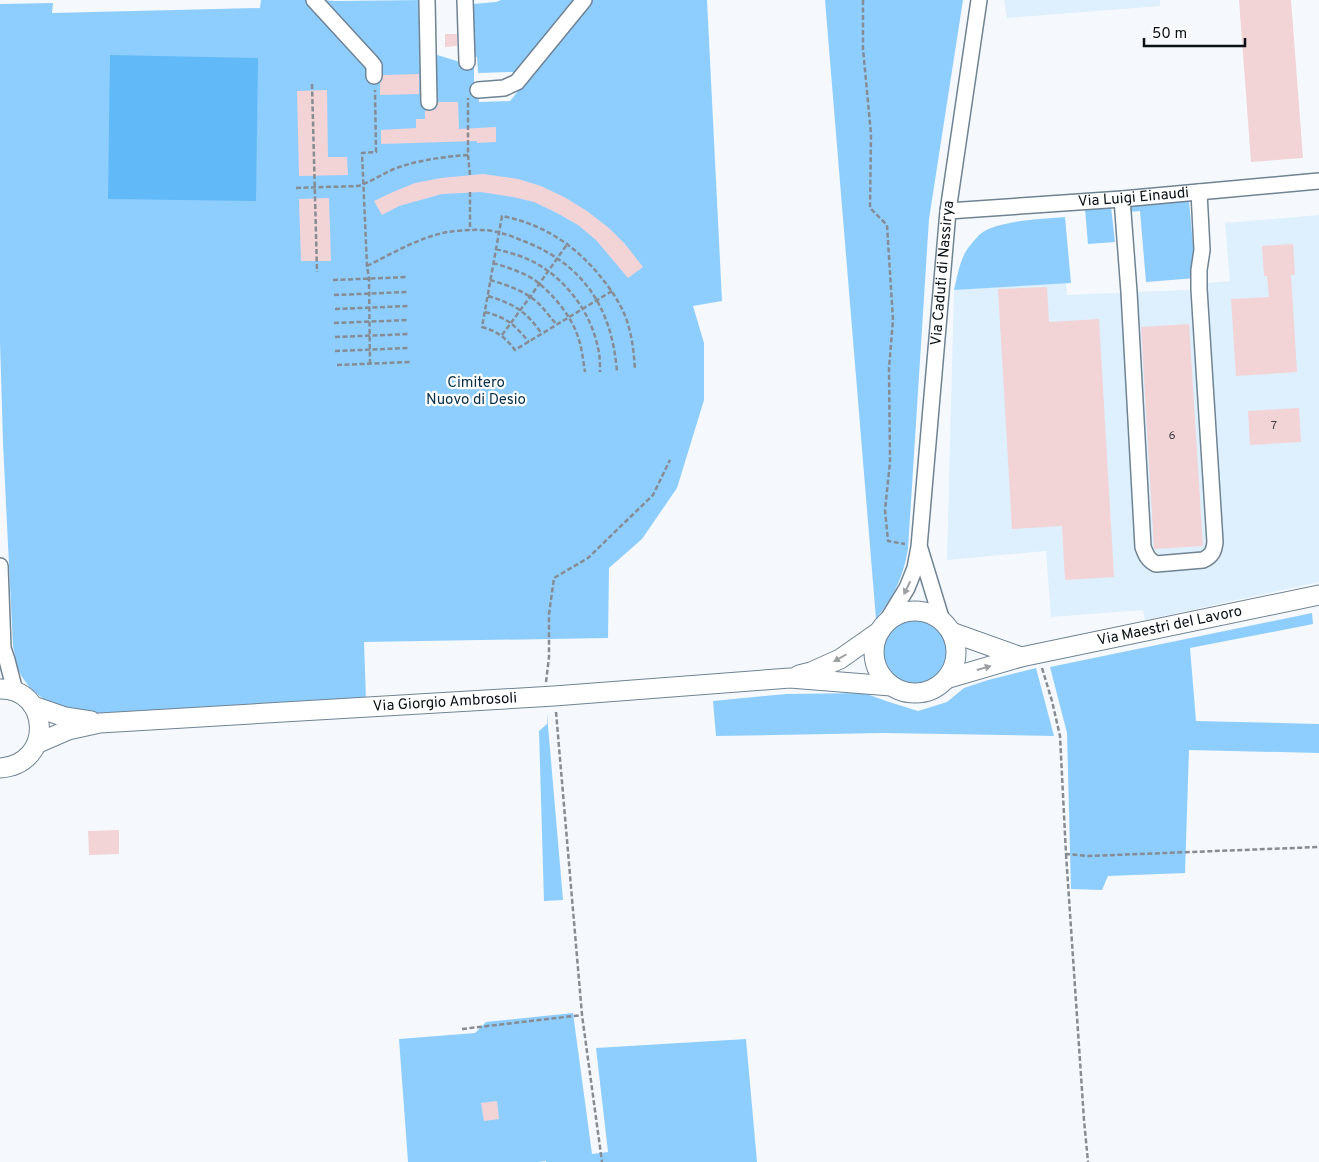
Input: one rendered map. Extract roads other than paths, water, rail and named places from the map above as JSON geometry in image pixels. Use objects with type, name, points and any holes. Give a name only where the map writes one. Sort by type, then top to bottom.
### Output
[{"type":"main road","name":"Via Maestri del Lavoro","points":[[946,680],[1029,656],[1319,595]]},
{"type":"main road","points":[[947,627],[956,644],[956,657],[953,669],[946,680],[937,687],[926,692],[914,694],[891,686],[880,675],[875,660],[874,645],[882,627],[895,616],[906,612],[919,612],[931,615],[947,627],[1029,656]]},
{"type":"main road","name":"Via Giorgio Ambrosoli","points":[[790,678],[811,672],[840,659],[882,627]]},
{"type":"main road","name":"Via Giorgio Ambrosoli","points":[[38,743],[68,730],[100,723],[549,696],[790,678],[891,686]]},
{"type":"main road","points":[[0,768],[10,767],[21,762],[31,754],[38,743],[40,724],[33,706],[25,697],[8,690]]},
{"type":"main road","name":"Via Giorgio Ambrosoli","points":[[33,706],[65,717],[100,723]]},
{"type":"street","points":[[314,0],[371,62],[374,66],[374,76]]},
{"type":"street","points":[[427,0],[429,102]]},
{"type":"street","points":[[465,0],[467,62]]},
{"type":"street","points":[[473,90],[504,88],[517,82],[584,0]]},
{"type":"street","name":"Via Caduti di Nassirya","points":[[882,627],[907,588],[915,568],[919,547],[948,211],[979,0]]},
{"type":"street","name":"Via Luigi Einaudi","points":[[948,211],[1122,199],[1319,181]]},
{"type":"street","points":[[1122,199],[1130,292],[1143,547],[1150,561],[1156,564],[1203,560],[1212,555],[1215,542],[1199,289],[1202,250],[1199,192]]},
{"type":"street","name":"Via Caduti di Nassirya","points":[[919,547],[947,627]]},
{"type":"street","points":[[0,566],[1,651],[7,660],[8,690]]},
{"type":"park label","name":"Cimitero Nuovo di Desio","points":[[476,392]]}]
